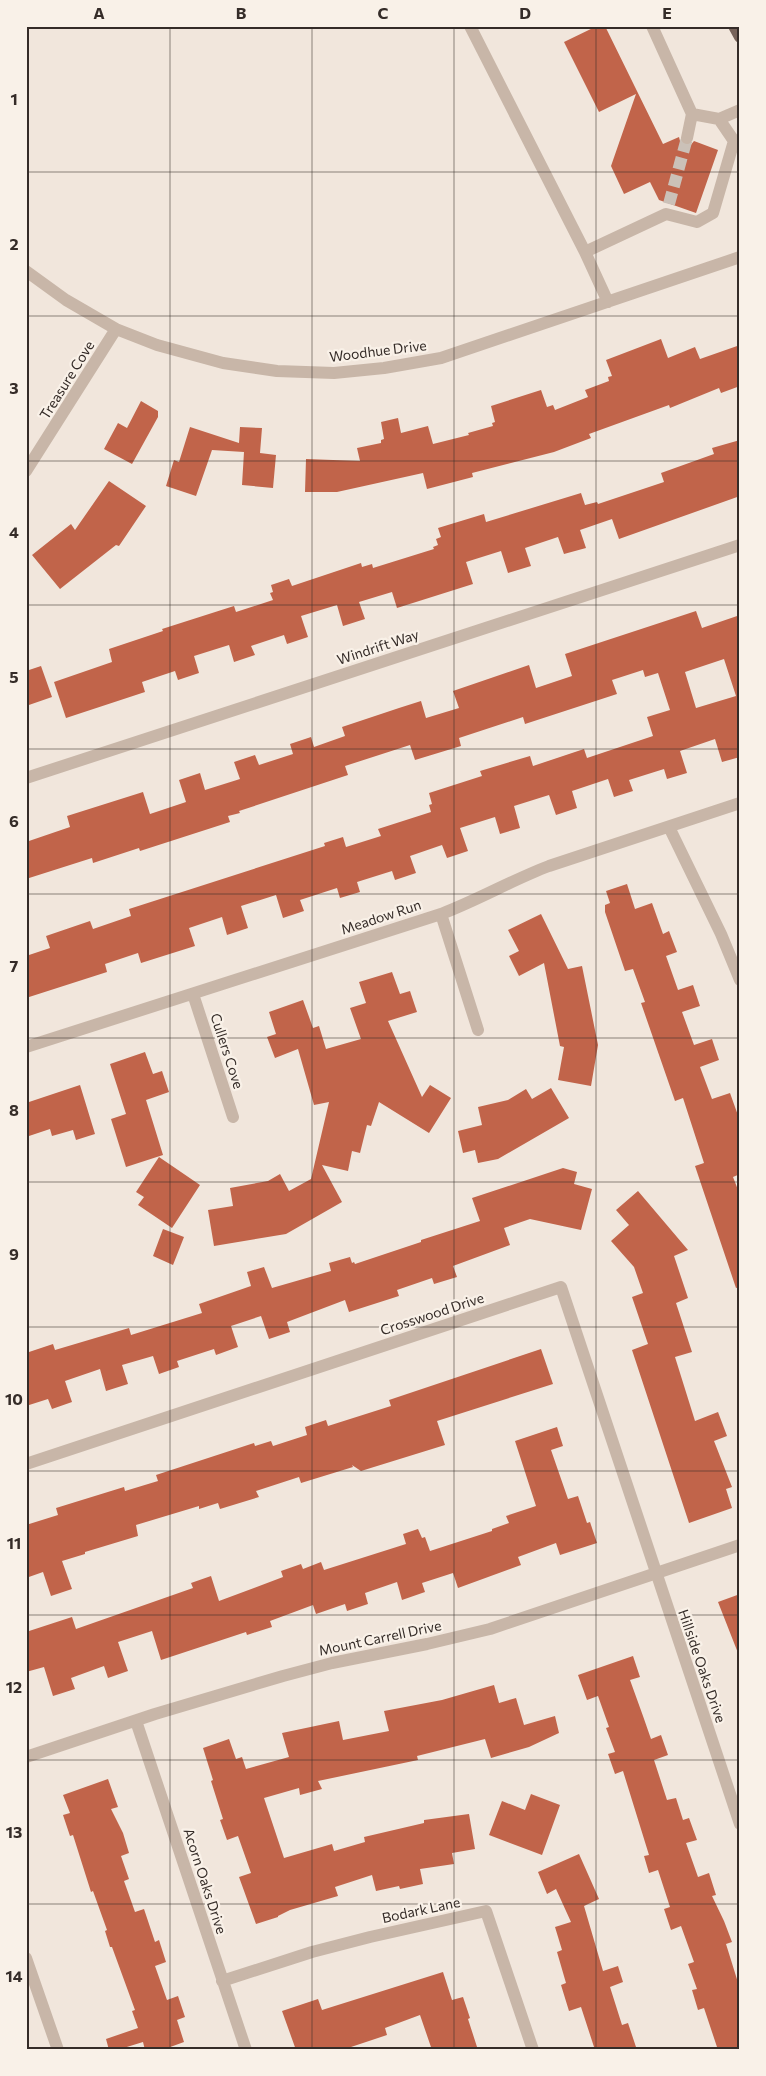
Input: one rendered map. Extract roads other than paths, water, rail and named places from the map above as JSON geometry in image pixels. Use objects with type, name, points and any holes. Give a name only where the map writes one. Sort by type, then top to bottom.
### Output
[{"type":"main road","points":[[734,26],[740,37]]},
{"type":"street","points":[[470,26],[585,252],[608,302]]},
{"type":"street","points":[[652,26],[692,114],[686,138]]},
{"type":"street","points":[[692,114],[719,119],[740,110]]},
{"type":"street","points":[[585,252],[668,209],[697,222],[713,213],[734,141],[719,119]]},
{"type":"street","name":"Woodhue Drive","points":[[26,271],[66,300],[116,329],[157,345],[223,363],[277,371],[334,374],[441,358],[740,257]]},
{"type":"street","name":"Treasure Cove","points":[[26,471],[116,329]]},
{"type":"street","name":"Windrift Way","points":[[26,778],[740,545]]},
{"type":"street","name":"Meadow Run","points":[[26,1047],[441,914],[470,903],[549,866],[740,803]]},
{"type":"street","points":[[669,826],[721,934],[740,980]]},
{"type":"street","points":[[441,914],[478,1030]]},
{"type":"street","name":"Cullers Cove","points":[[193,994],[233,1117]]},
{"type":"street","name":"Crosswood Drive","points":[[26,1464],[561,1287],[655,1574]]},
{"type":"street","name":"Mount Carrell Drive","points":[[26,1757],[291,1674],[490,1629],[740,1545]]},
{"type":"street","name":"Hillside Oaks Drive","points":[[655,1574],[740,1824]]},
{"type":"street","name":"Acorn Oaks Drive","points":[[136,1721],[246,2050]]},
{"type":"street","name":"Bodark Lane","points":[[222,1981],[312,1952],[486,1911],[533,2050]]},
{"type":"street","points":[[26,1958],[58,2050]]},
{"type":"tunnel","points":[[669,204],[687,138]]}]
